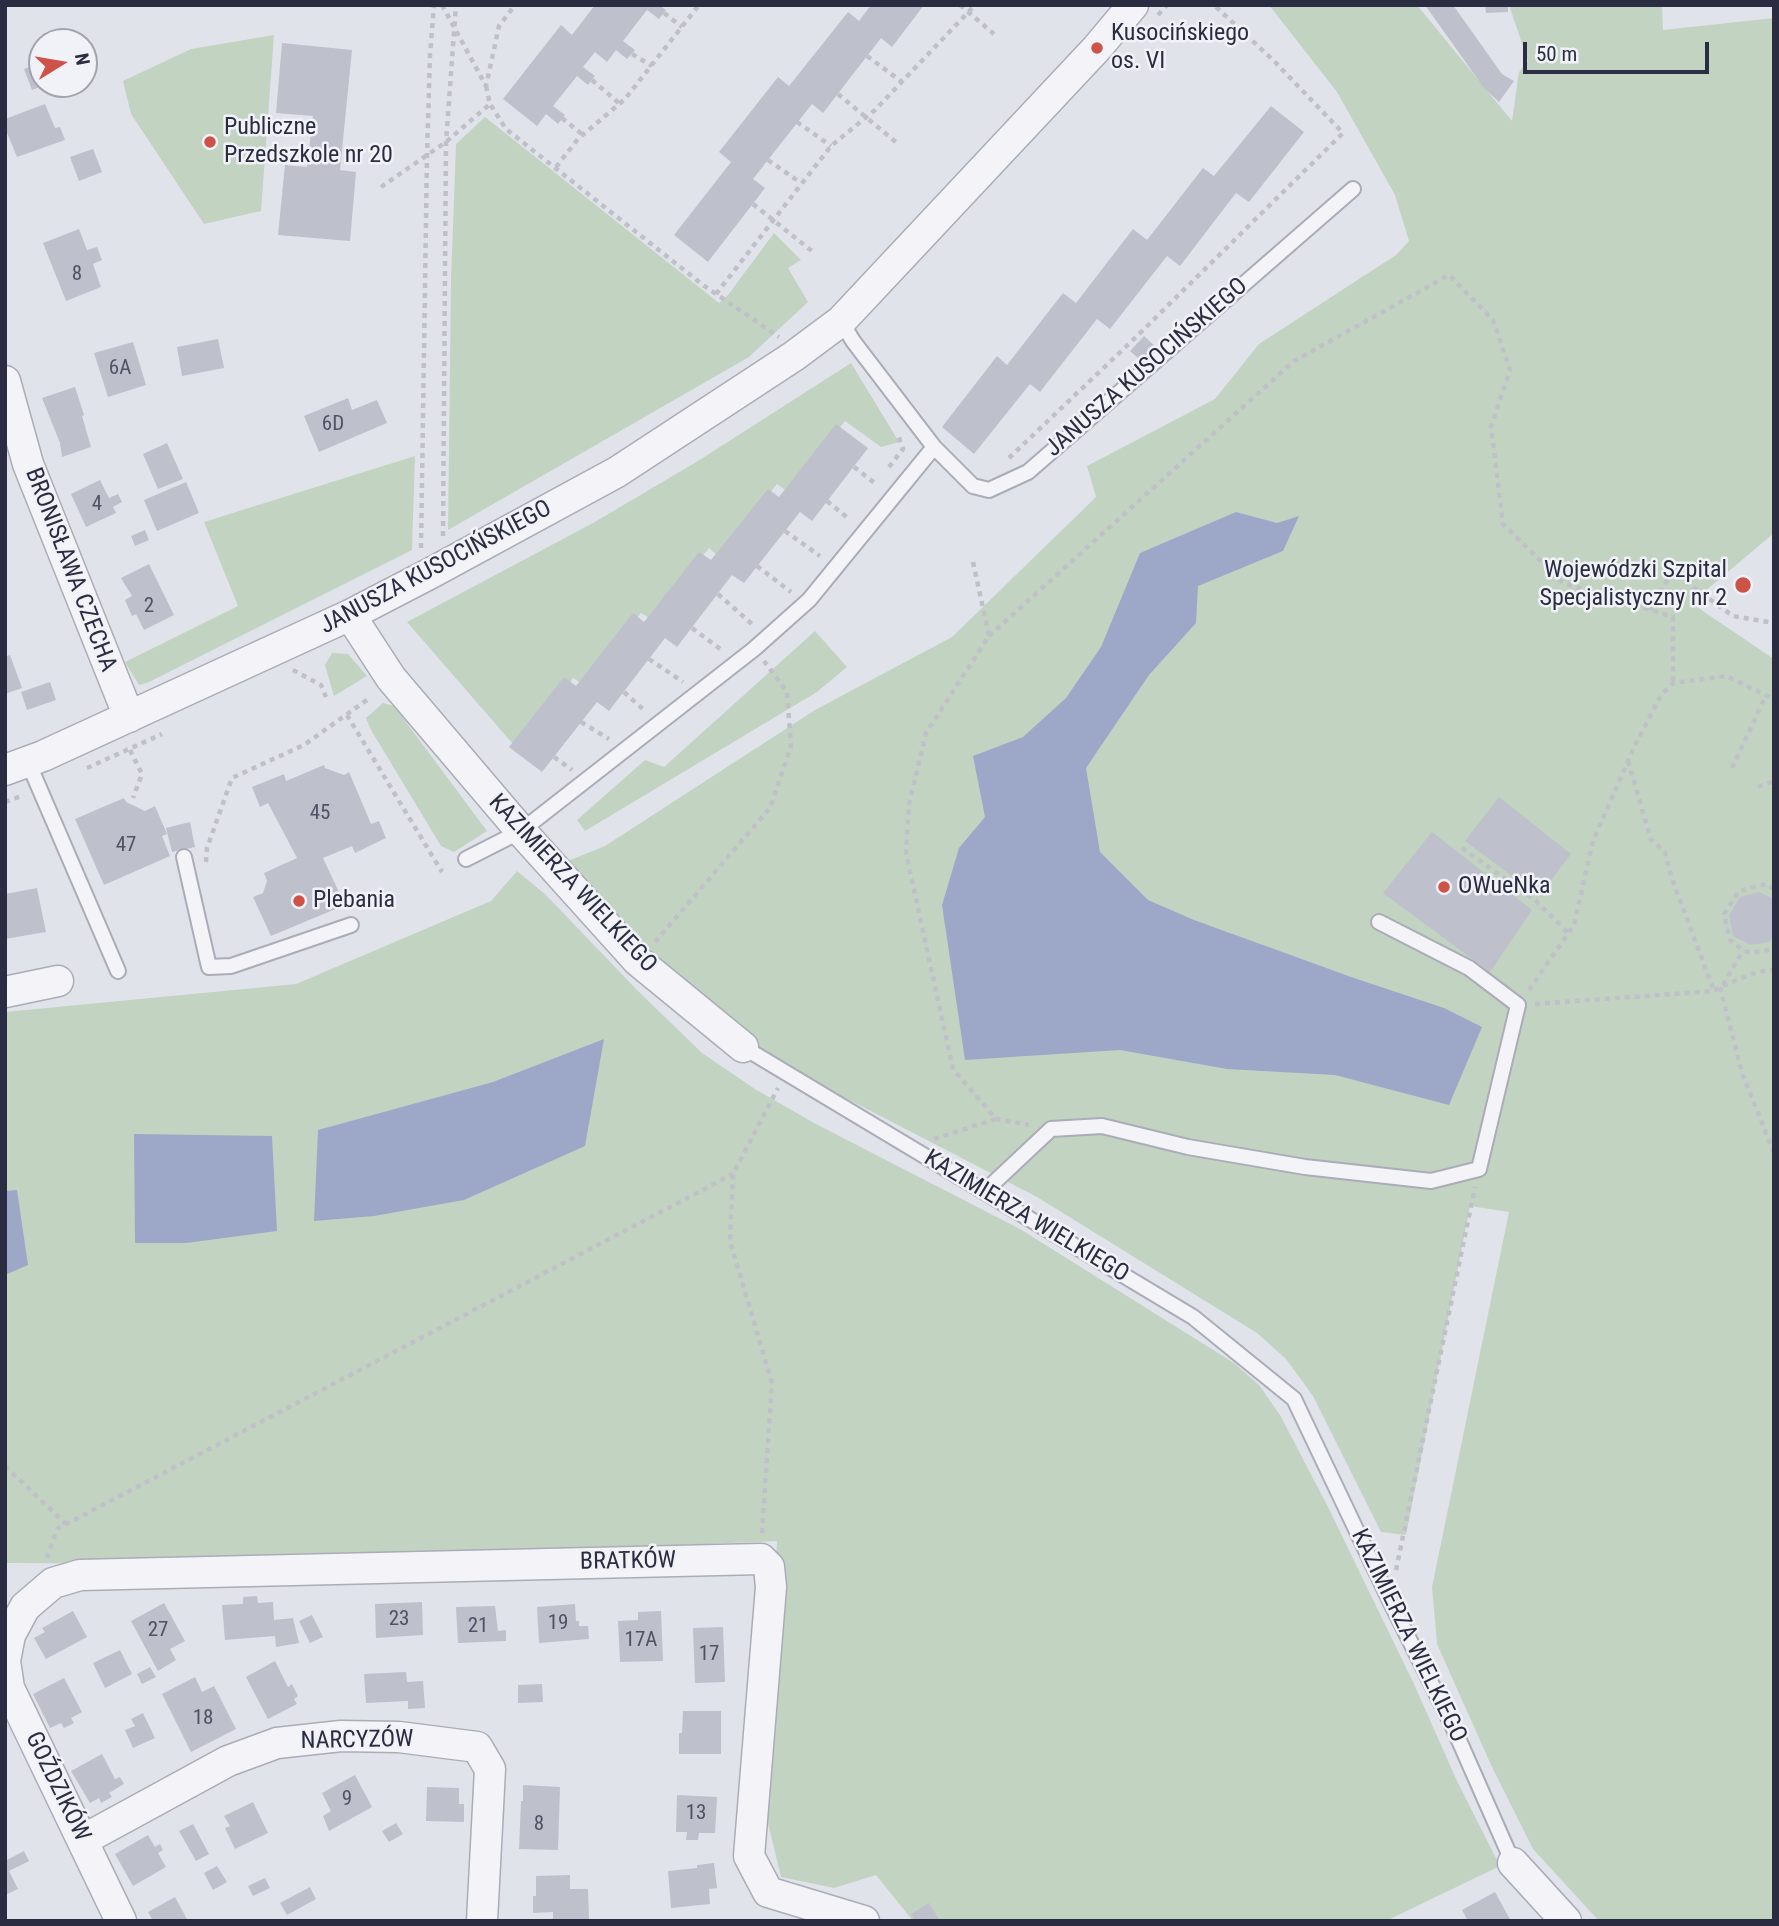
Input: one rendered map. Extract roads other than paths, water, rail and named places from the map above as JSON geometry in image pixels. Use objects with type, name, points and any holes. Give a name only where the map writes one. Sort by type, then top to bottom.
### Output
[{"type":"street","name":"JANUSZA KUSOCIŃSKIEGO","points":[[17,766],[350,615],[617,472],[794,356],[841,321],[1097,48],[1133,5]]},
{"type":"street","name":"BRONISŁAWA CZECHA","points":[[5,381],[28,464],[129,717]]},
{"type":"street","name":"KAZIMIERZA WIELKIEGO","points":[[350,615],[391,678],[521,831],[638,961],[743,1047]]},
{"type":"street","points":[[5,992],[58,981]]},
{"type":"street","name":"BRATKÓW","points":[[50,1572],[80,1575],[761,1559],[769,1567],[771,1587],[749,1856],[768,1892],[864,1921]]},
{"type":"street","name":"GOŹDZIKÓW","points":[[50,1572],[25,1607],[10,1635],[5,1661],[9,1688],[121,1921]]},
{"type":"street","name":"NARCYZÓW","points":[[83,1840],[228,1761],[277,1743],[341,1736],[399,1737],[477,1747],[489,1769],[482,1921]]},
{"type":"street","name":"KAZIMIERZA WIELKIEGO","points":[[1513,1863],[1566,1921]]},
{"type":"lane","name":"JANUSZA KUSOCIŃSKIEGO","points":[[841,321],[853,341],[934,447],[974,486],[989,490],[1028,472],[1353,189]]},
{"type":"lane","points":[[466,859],[521,831],[754,649],[809,600],[934,447]]},
{"type":"lane","points":[[17,766],[118,971]]},
{"type":"lane","points":[[184,857],[209,967],[231,966],[351,925]]},
{"type":"lane","points":[[984,1192],[1051,1129],[1102,1126],[1188,1147],[1305,1167],[1431,1181],[1479,1169],[1518,1005],[1469,968],[1380,922]]},
{"type":"lane","name":"KAZIMIERZA WIELKIEGO","points":[[743,1047],[785,1075],[1193,1317],[1294,1399],[1454,1729],[1513,1863]]},
{"type":"water","points":[[1236,512],[1277,523],[1299,516],[1283,551],[1198,586],[1196,623],[1149,675],[1086,768],[1100,852],[1148,900],[1194,920],[1444,1008],[1482,1027],[1449,1105],[1335,1075],[1227,1069],[1120,1050],[965,1060],[942,905],[959,848],[985,817],[973,756],[1023,737],[1066,698],[1101,647],[1140,553]]},
{"type":"water","points":[[604,1039],[585,1146],[464,1200],[374,1216],[314,1221],[318,1130],[493,1082]]},
{"type":"water","points":[[134,1134],[272,1136],[277,1231],[186,1243],[135,1243]]},
{"type":"water","points":[[17,1190],[28,1265],[5,1275],[5,1191]]},
{"type":"place","name":"Kusocińskiego os. VI","points":[[1097,48]]},
{"type":"place","name":"Publiczne Przedszkole nr 20","points":[[210,142]]},
{"type":"place","name":"Wojewódzki Szpital Specjalistyczny nr 2","points":[[1743,585]]},
{"type":"place","name":"OWueNka","points":[[1444,887]]},
{"type":"place","name":"Plebania","points":[[299,901]]}]
